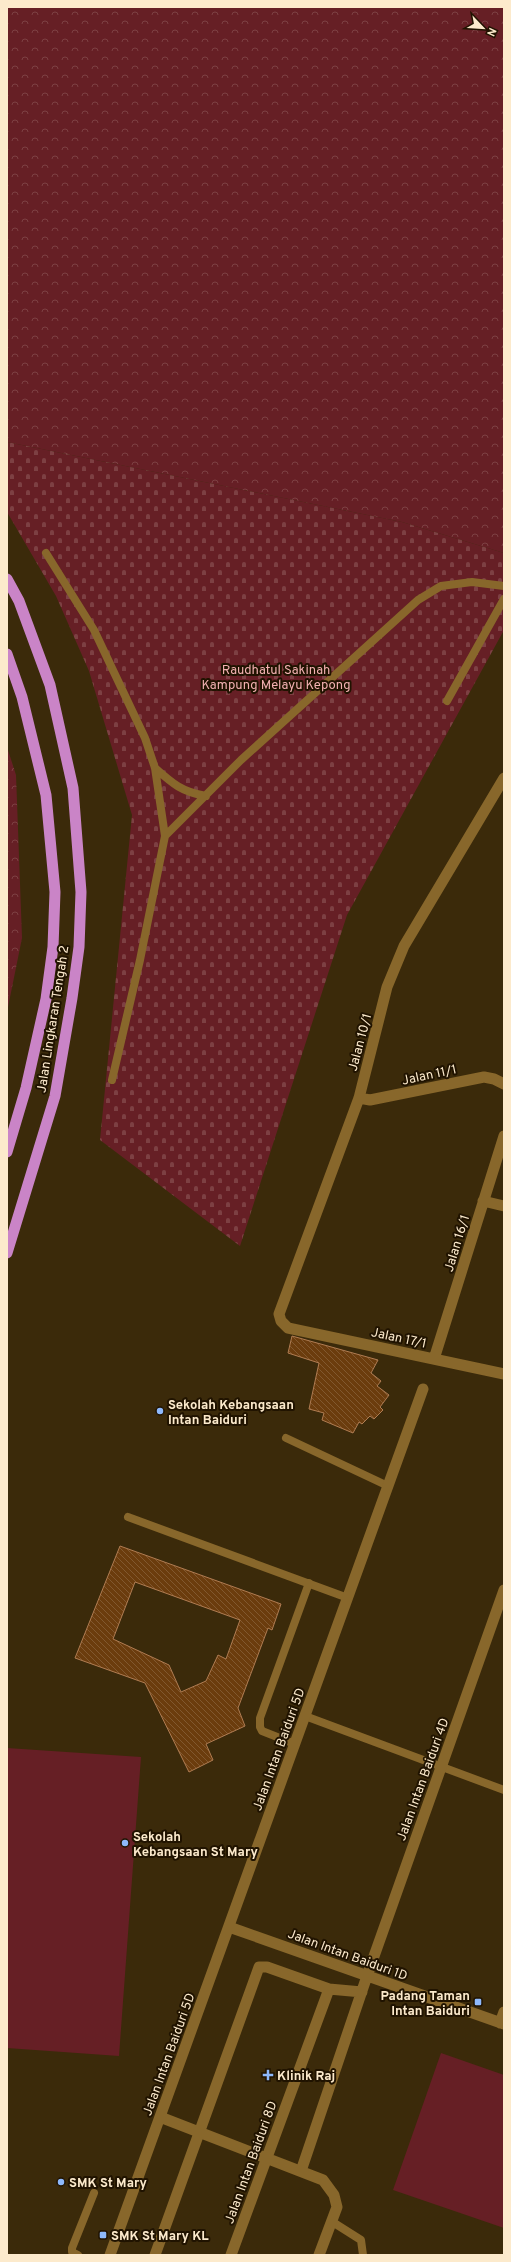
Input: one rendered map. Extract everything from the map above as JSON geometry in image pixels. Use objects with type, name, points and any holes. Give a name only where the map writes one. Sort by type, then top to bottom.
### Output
[{"type":"highway","name":"Jalan Lingkaran Tengah 2","points":[[7,579],[19,601],[50,685],[73,788],[81,892],[79,947],[55,1096],[7,1253]]},
{"type":"highway","name":"Jalan Lingkaran Tengah 2","points":[[7,654],[22,698],[46,795],[55,892],[53,947],[46,998],[26,1088],[7,1152]]},
{"type":"street","name":"Jalan 10/1","points":[[288,1328],[281,1322],[280,1314],[359,1098],[387,987],[404,946],[504,778]]},
{"type":"street","name":"Jalan 11/1","points":[[359,1098],[370,1100],[484,1077],[494,1079],[504,1084]]},
{"type":"street","name":"Jalan 16/1","points":[[434,1359],[504,1136]]},
{"type":"street","points":[[483,1201],[504,1206]]},
{"type":"street","name":"Jalan 17/1","points":[[288,1328],[504,1374]]},
{"type":"street","name":"Jalan Intan Baiduri 5D","points":[[110,2255],[424,1389]]},
{"type":"street","name":"Jalan Intan Baiduri 4D","points":[[301,2171],[367,1976],[504,1590]]},
{"type":"street","name":"Jalan Intan Baiduri 1D","points":[[229,1927],[502,2024]]},
{"type":"street","points":[[155,2255],[259,1967],[266,1967],[330,1989],[362,1992]]},
{"type":"street","name":"Jalan Intan Baiduri 8D","points":[[231,2255],[330,1989]]},
{"type":"street","points":[[502,2024],[504,2012]]},
{"type":"street","points":[[160,2117],[323,2180],[334,2195],[337,2207],[319,2255]]},
{"type":"lane","points":[[46,553],[94,630],[144,738],[155,768],[165,836],[140,960],[112,1080]]},
{"type":"lane","points":[[165,836],[241,760],[418,600],[441,586],[472,582],[504,586]]},
{"type":"lane","points":[[447,701],[504,599]]},
{"type":"lane","points":[[155,768],[175,786],[190,793],[206,796]]},
{"type":"lane","points":[[286,1438],[388,1486]]},
{"type":"lane","points":[[128,1517],[348,1598]]},
{"type":"lane","points":[[295,1744],[262,1731],[260,1722],[309,1583]]},
{"type":"lane","points":[[305,1716],[504,1790]]},
{"type":"lane","points":[[78,2255],[72,2252],[72,2248],[94,2193]]},
{"type":"lane","points":[[331,2221],[361,2240],[363,2255]]},
{"type":"green space","points":[[7,7],[504,7],[504,553],[402,522],[7,442]]},
{"type":"green space","name":"Raudhatul Sakinah Kampung Melayu Kepong","points":[[7,442],[402,522],[504,553],[504,630],[347,915],[240,1246],[100,1140],[132,815],[89,671],[56,596],[7,512]]},
{"type":"green space","points":[[7,747],[16,775],[22,938],[7,1012]]},
{"type":"green space","points":[[7,1748],[141,1757],[119,2056],[7,2048]]},
{"type":"green space","points":[[441,2053],[504,2075],[504,2228],[393,2190]]},
{"type":"building","points":[[292,1336],[378,1360],[371,1373],[381,1381],[377,1386],[389,1395],[380,1407],[383,1410],[374,1419],[370,1416],[362,1424],[359,1422],[353,1433],[322,1420],[324,1413],[309,1409],[319,1363],[288,1353]]},
{"type":"building","points":[[120,1546],[281,1604],[272,1630],[268,1628],[238,1708],[245,1726],[206,1744],[213,1760],[189,1772],[145,1683],[75,1658]],"holes":[[[135,1582],[240,1620],[226,1659],[218,1655],[206,1681],[181,1692],[169,1665],[113,1639]]]},
{"type":"place","name":"Sekolah Kebangsaan Intan Baiduri","points":[[160,1411]]},
{"type":"place","name":"Sekolah Kebangsaan St Mary","points":[[125,1843]]},
{"type":"place","name":"Padang Taman Intan Baiduri","points":[[478,2002]]},
{"type":"place","name":"Klinik Raj","points":[[268,2075]]},
{"type":"place","name":"SMK St Mary","points":[[61,2182]]},
{"type":"place","name":"SMK St Mary KL","points":[[103,2235]]}]
